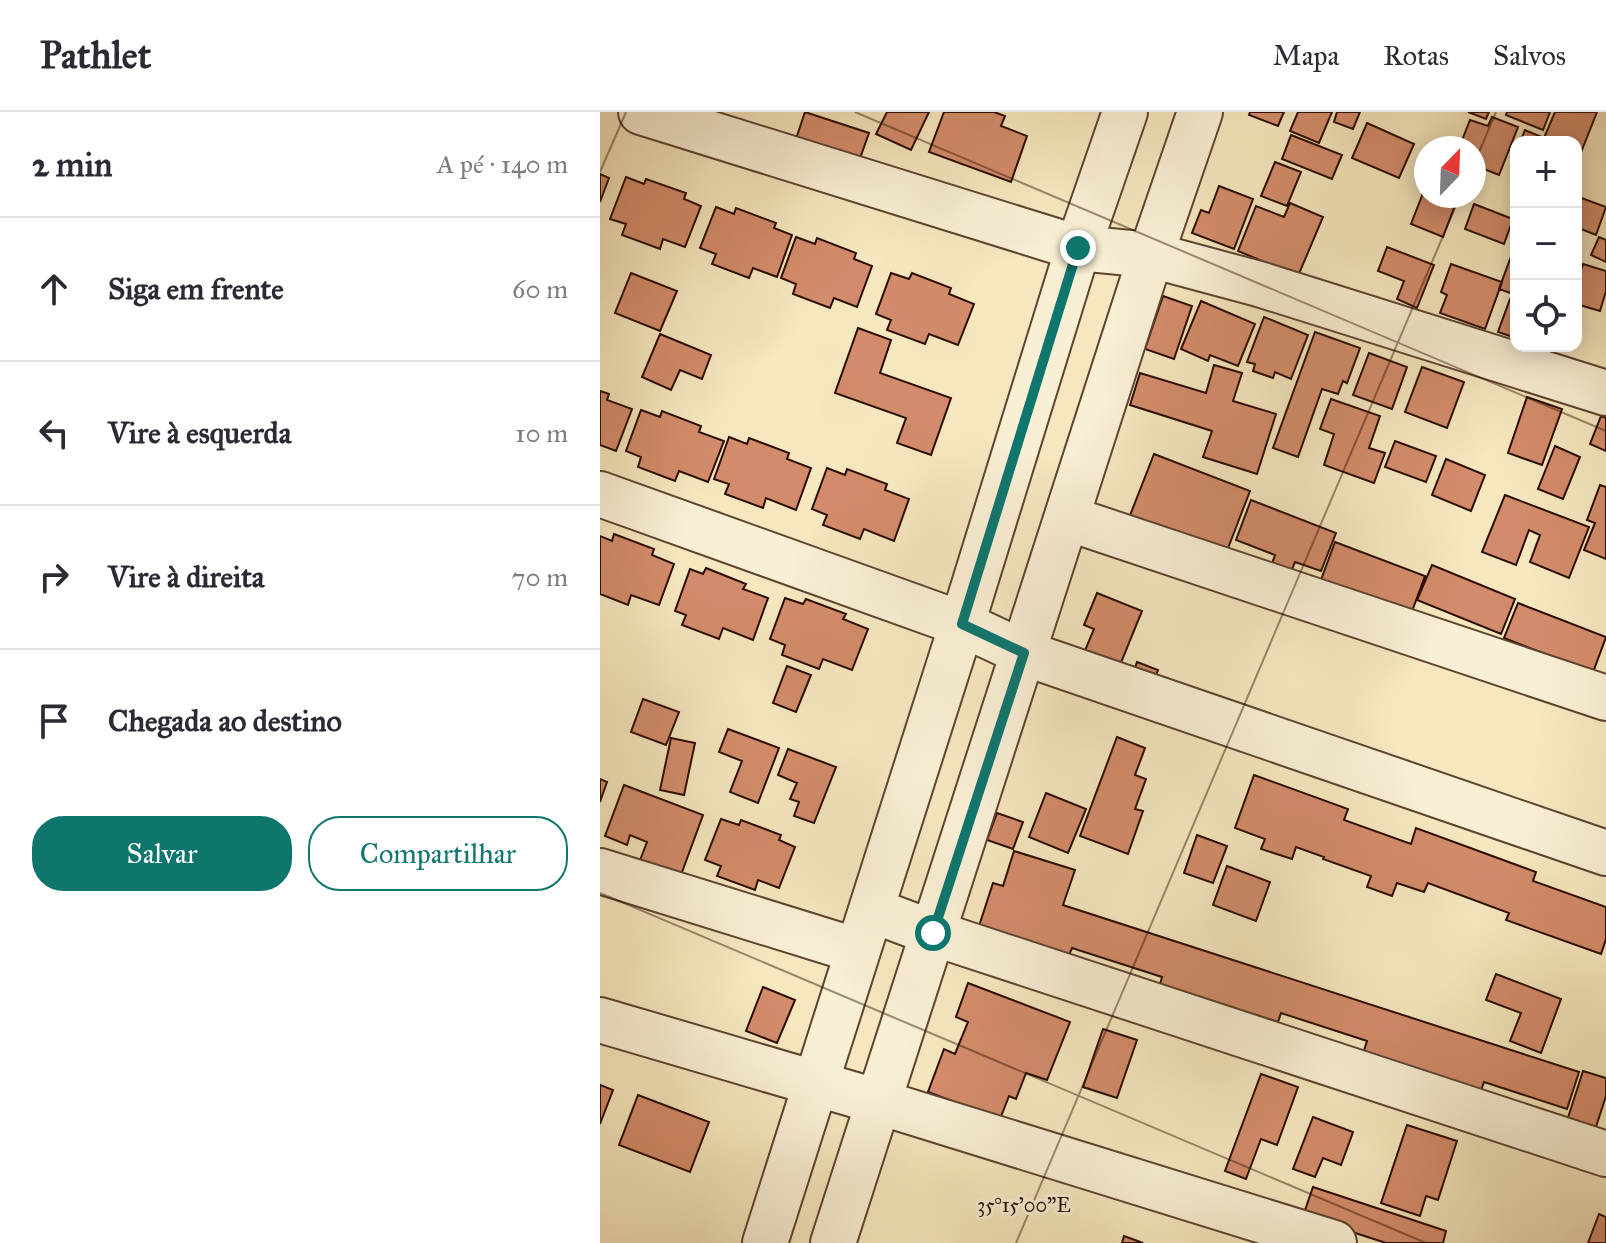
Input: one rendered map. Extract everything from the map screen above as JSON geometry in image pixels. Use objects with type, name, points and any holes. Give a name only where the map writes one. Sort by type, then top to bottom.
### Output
[{"type":"street","points":[[641,112],[1078,248],[1151,255],[1259,284],[1606,393]]},
{"type":"street","points":[[765,1243],[1078,248],[1125,112]]},
{"type":"street","points":[[833,1243],[1151,255],[1200,112]]},
{"type":"street","points":[[600,494],[962,624],[1024,653],[1606,853]]},
{"type":"street","points":[[1067,518],[1606,698]]},
{"type":"street","points":[[600,871],[858,951]]},
{"type":"street","points":[[872,910],[933,933],[1606,1154]]},
{"type":"street","points":[[600,1020],[879,1102],[1334,1243]]},
{"type":"building","points":[[805,112],[869,133],[858,164],[795,142]]},
{"type":"building","points":[[887,112],[929,112],[911,150],[876,134]]},
{"type":"building","points":[[944,112],[994,112],[1005,116],[1001,126],[1027,136],[1011,182],[929,152]]},
{"type":"building","points":[[1250,112],[1284,112],[1278,126],[1249,115]]},
{"type":"building","points":[[1298,112],[1332,112],[1319,143],[1290,131]]},
{"type":"building","points":[[1337,112],[1360,112],[1353,129],[1334,122]]},
{"type":"building","points":[[1468,112],[1489,112],[1486,119]]},
{"type":"building","points":[[1507,112],[1550,112],[1543,130],[1506,115]]},
{"type":"building","points":[[1555,112],[1597,112],[1582,150],[1582,136],[1545,136]]},
{"type":"building","points":[[1492,117],[1518,127],[1514,136],[1510,136],[1510,147],[1499,175],[1486,170],[1486,136],[1464,136],[1470,120],[1488,126]]},
{"type":"building","points":[[1367,123],[1414,144],[1399,178],[1352,158]]},
{"type":"building","points":[[1525,130],[1539,136],[1522,136]]},
{"type":"building","points":[[1291,135],[1342,155],[1332,179],[1282,159]]},
{"type":"building","points":[[1275,162],[1301,172],[1287,206],[1261,196]]},
{"type":"building","points":[[600,174],[609,178],[600,202]]},
{"type":"building","points":[[626,177],[644,184],[646,179],[686,193],[684,199],[701,206],[685,247],[663,239],[660,249],[622,235],[626,224],[610,219]]},
{"type":"building","points":[[1219,186],[1253,199],[1234,249],[1192,233],[1201,210],[1209,213]]},
{"type":"building","points":[[1582,198],[1606,207],[1596,235],[1582,229]]},
{"type":"building","points":[[1290,203],[1323,217],[1298,276],[1238,251],[1256,206],[1284,217]]},
{"type":"building","points":[[716,207],[734,214],[736,208],[776,223],[774,228],[792,235],[777,277],[753,268],[749,278],[712,264],[716,254],[700,248]]},
{"type":"building","points":[[1417,208],[1454,208],[1443,237],[1411,224]]},
{"type":"building","points":[[1473,208],[1484,208],[1510,218],[1504,244],[1465,229]]},
{"type":"building","points":[[796,237],[815,244],[817,238],[856,253],[854,259],[872,266],[857,307],[834,298],[830,308],[793,294],[796,284],[781,278]]},
{"type":"building","points":[[1599,237],[1606,240],[1606,262],[1591,255]]},
{"type":"building","points":[[1387,247],[1434,265],[1417,308],[1397,299],[1404,281],[1378,271]]},
{"type":"building","points":[[1510,259],[1510,293],[1499,289]]},
{"type":"building","points":[[1451,264],[1502,282],[1485,329],[1440,313],[1447,295],[1441,292]]},
{"type":"building","points":[[1583,264],[1606,271],[1606,291],[1600,311],[1582,306]]},
{"type":"building","points":[[631,273],[677,291],[660,331],[615,313]]},
{"type":"building","points":[[891,273],[909,279],[912,273],[951,288],[949,294],[974,304],[958,345],[929,334],[925,344],[887,330],[891,320],[876,314]]},
{"type":"building","points":[[1163,296],[1192,306],[1174,359],[1145,349]]},
{"type":"building","points":[[1510,299],[1510,336],[1498,332]]},
{"type":"building","points":[[1201,301],[1255,324],[1238,366],[1210,355],[1208,361],[1181,349]]},
{"type":"building","points":[[1264,317],[1308,335],[1291,379],[1275,372],[1273,378],[1253,371],[1255,364],[1247,362]]},
{"type":"building","points":[[858,328],[891,340],[880,373],[951,398],[931,455],[897,443],[906,418],[835,393]]},
{"type":"building","points":[[1315,332],[1360,348],[1347,383],[1343,381],[1338,394],[1322,389],[1298,457],[1273,448]]},
{"type":"building","points":[[660,334],[711,355],[702,379],[680,370],[671,390],[642,377]]},
{"type":"building","points":[[1369,353],[1407,367],[1392,409],[1353,395]]},
{"type":"building","points":[[1214,365],[1242,373],[1233,401],[1276,414],[1257,474],[1203,457],[1212,431],[1130,405],[1140,373],[1206,393]]},
{"type":"building","points":[[1422,367],[1464,382],[1447,428],[1405,412]]},
{"type":"building","points":[[600,391],[609,394],[607,400],[632,409],[616,451],[600,445]]},
{"type":"building","points":[[1527,397],[1562,409],[1542,465],[1508,453]]},
{"type":"building","points":[[1331,399],[1380,416],[1369,448],[1385,453],[1374,483],[1324,465],[1334,434],[1320,429]]},
{"type":"building","points":[[641,410],[660,417],[662,411],[701,426],[699,432],[724,441],[708,482],[679,471],[675,481],[638,467],[641,457],[626,451]]},
{"type":"building","points":[[1601,416],[1606,418],[1606,451],[1590,444]]},
{"type":"building","points":[[729,437],[747,444],[749,438],[789,453],[787,459],[811,468],[796,510],[766,498],[763,508],[725,494],[729,484],[714,479]]},
{"type":"building","points":[[1395,441],[1436,456],[1426,482],[1385,467]]},
{"type":"building","points":[[1555,446],[1580,457],[1563,499],[1538,489]]},
{"type":"building","points":[[1154,454],[1250,491],[1225,556],[1129,518]]},
{"type":"building","points":[[1446,459],[1485,475],[1471,511],[1432,495]]},
{"type":"building","points":[[827,468],[845,475],[847,469],[887,484],[885,490],[909,499],[894,541],[864,529],[860,539],[823,525],[827,515],[812,509]]},
{"type":"building","points":[[1600,485],[1606,487],[1606,559],[1584,550],[1595,523],[1587,520]]},
{"type":"building","points":[[1505,495],[1589,527],[1569,578],[1530,562],[1540,535],[1529,530],[1516,565],[1482,552]]},
{"type":"building","points":[[1251,500],[1336,533],[1321,571],[1295,562],[1287,582],[1268,575],[1275,555],[1236,540]]},
{"type":"building","points":[[614,534],[654,549],[652,555],[674,564],[659,605],[631,595],[628,605],[600,594],[600,536],[612,541]]},
{"type":"building","points":[[1335,542],[1425,576],[1411,614],[1321,580]]},
{"type":"building","points":[[1432,565],[1515,599],[1501,634],[1417,600]]},
{"type":"building","points":[[706,568],[746,584],[743,589],[768,598],[753,640],[723,628],[719,639],[682,625],[686,615],[675,611],[690,569],[703,574]]},
{"type":"building","points":[[1097,593],[1142,611],[1116,675],[1081,660],[1094,629],[1084,625]]},
{"type":"building","points":[[785,598],[803,604],[806,599],[846,614],[843,619],[868,629],[852,670],[823,659],[819,669],[782,655],[785,645],[770,639]]},
{"type":"building","points":[[1518,603],[1606,637],[1592,675],[1504,638]]},
{"type":"building","points":[[1137,662],[1158,670],[1152,685],[1132,677]]},
{"type":"building","points":[[787,666],[811,675],[796,712],[773,703]]},
{"type":"building","points":[[643,699],[679,712],[666,745],[631,732]]},
{"type":"building","points":[[728,729],[779,748],[758,803],[730,792],[742,761],[719,752]]},
{"type":"building","points":[[1117,737],[1145,748],[1135,775],[1146,779],[1135,809],[1143,811],[1128,854],[1080,836]]},
{"type":"building","points":[[671,738],[695,743],[684,795],[660,790]]},
{"type":"building","points":[[788,749],[836,767],[814,823],[794,816],[799,802],[790,799],[797,783],[778,775]]},
{"type":"building","points":[[1254,775],[1348,809],[1344,820],[1411,844],[1416,828],[1536,872],[1533,881],[1606,907],[1606,939],[1601,954],[1506,920],[1509,913],[1428,883],[1424,892],[1397,883],[1392,896],[1367,887],[1371,876],[1324,857],[1296,847],[1292,859],[1261,849],[1265,839],[1235,828]]},
{"type":"building","points":[[600,779],[607,782],[600,802]]},
{"type":"building","points":[[624,785],[703,815],[678,883],[637,868],[647,842],[630,835],[627,845],[605,836]]},
{"type":"building","points":[[1046,793],[1086,809],[1068,853],[1029,837]]},
{"type":"building","points":[[997,813],[1023,822],[1013,849],[987,840]]},
{"type":"building","points":[[721,819],[739,825],[741,820],[781,835],[779,840],[795,847],[779,888],[758,880],[755,890],[717,876],[721,866],[705,860]]},
{"type":"building","points":[[1197,835],[1227,846],[1213,883],[1184,873]]},
{"type":"building","points":[[1014,851],[1075,870],[1063,905],[1579,1072],[1567,1109],[1484,1082],[1480,1093],[1363,1054],[1367,1041],[1281,1013],[1278,1022],[1160,984],[1162,977],[1072,948],[1069,955],[979,926],[993,883],[1003,886]]},
{"type":"building","points":[[1227,866],[1270,882],[1256,921],[1213,905]]},
{"type":"building","points":[[1496,974],[1561,999],[1541,1053],[1510,1041],[1521,1013],[1486,1000]]},
{"type":"building","points":[[968,983],[1070,1022],[1047,1080],[1026,1073],[1016,1099],[1009,1096],[1000,1119],[928,1092],[944,1049],[955,1054],[968,1022],[956,1017]]},
{"type":"building","points":[[763,987],[795,1000],[777,1043],[746,1031]]},
{"type":"building","points":[[1103,1029],[1137,1040],[1117,1098],[1083,1087]]},
{"type":"building","points":[[1583,1071],[1606,1078],[1606,1096],[1592,1139],[1564,1130]]},
{"type":"building","points":[[1261,1074],[1298,1087],[1277,1145],[1261,1139],[1246,1179],[1225,1171]]},
{"type":"building","points":[[600,1085],[613,1090],[600,1124]]},
{"type":"building","points":[[638,1095],[709,1122],[690,1172],[619,1145]]},
{"type":"building","points":[[1313,1117],[1353,1132],[1341,1165],[1323,1158],[1315,1177],[1293,1169]]},
{"type":"building","points":[[1407,1125],[1457,1141],[1438,1200],[1426,1196],[1420,1216],[1381,1203]]},
{"type":"building","points":[[1313,1187],[1446,1231],[1443,1243],[1386,1243],[1303,1216]]},
{"type":"building","points":[[1599,1214],[1606,1217],[1606,1243],[1588,1243]]},
{"type":"building","points":[[1124,1236],[1143,1243],[1122,1243]]},
{"type":"route","points":[[933,933],[1024,653],[962,624],[1078,248]]}]
